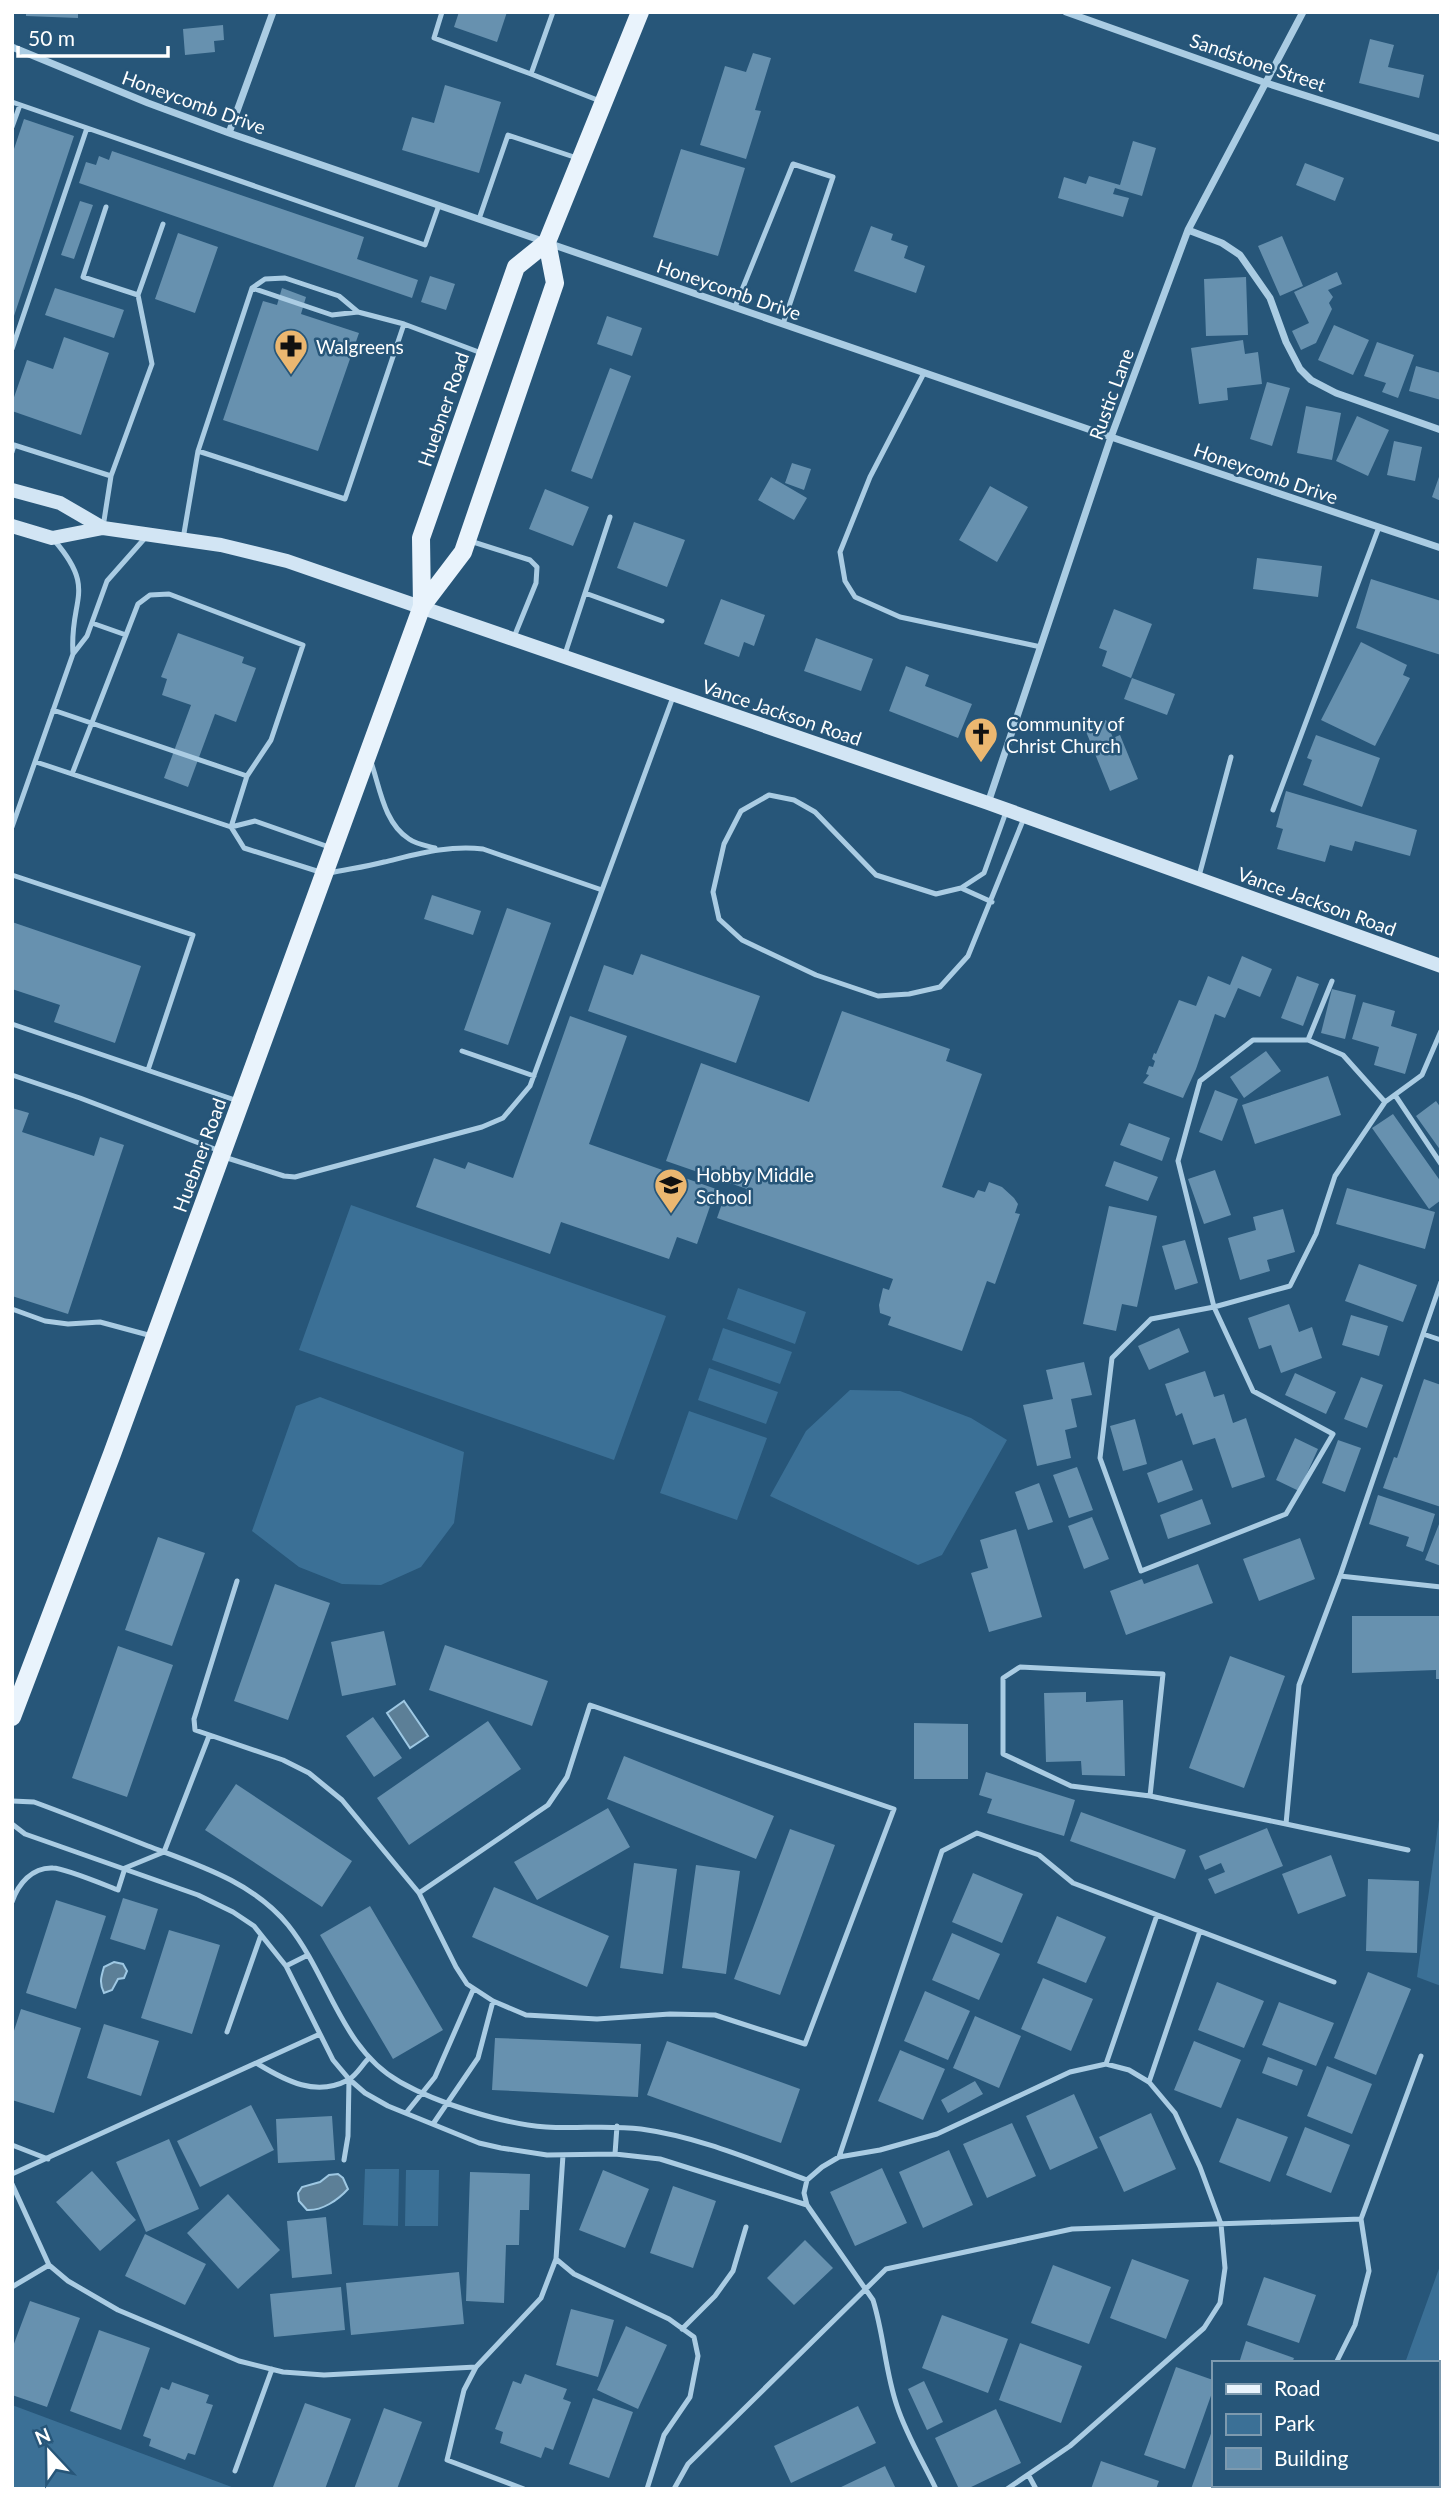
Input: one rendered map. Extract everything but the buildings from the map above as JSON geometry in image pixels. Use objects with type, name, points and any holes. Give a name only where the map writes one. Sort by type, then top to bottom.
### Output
[{"type":"main road","points":[[547,243],[640,12]]},
{"type":"main road","name":"Huebner Road","points":[[12,1717],[155,1337],[422,607],[463,552],[555,283],[547,243],[516,267],[484,354],[421,538],[422,607]]},
{"type":"main road","name":"Vance Jackson Road","points":[[12,490],[60,503],[103,528]]},
{"type":"main road","name":"Vance Jackson Road","points":[[12,526],[52,538],[103,528],[221,545],[287,561],[1007,809],[1441,966]]},
{"type":"street","points":[[229,133],[273,12]]},
{"type":"street","name":"Sandstone Street","points":[[1066,12],[1266,83],[1441,139]]},
{"type":"street","name":"Rustic Lane","points":[[988,803],[1111,437],[1188,230],[1303,12]]},
{"type":"street","name":"Honeycomb Drive","points":[[12,47],[229,133],[1441,548]]},
{"type":"street","points":[[1188,230],[1222,243],[1240,255],[1270,299],[1286,342],[1300,369],[1311,380],[1336,393],[1441,430]]},
{"type":"lane","points":[[442,12],[434,38],[603,102]]},
{"type":"lane","points":[[531,74],[553,12]]},
{"type":"lane","points":[[12,102],[425,245],[439,205]]},
{"type":"lane","points":[[12,127],[20,105]]},
{"type":"lane","points":[[12,349],[87,128]]},
{"type":"lane","points":[[479,219],[508,135],[581,159]]},
{"type":"lane","points":[[735,307],[793,164],[833,177],[783,324]]},
{"type":"lane","points":[[106,207],[83,276],[138,295]]},
{"type":"lane","points":[[103,528],[111,476],[152,364],[138,295],[163,224]]},
{"type":"lane","points":[[183,539],[198,451],[252,288],[265,279],[285,278],[339,296],[358,312]]},
{"type":"lane","points":[[252,288],[332,315],[358,312],[404,324],[484,354]]},
{"type":"lane","points":[[198,451],[345,499],[404,324]]},
{"type":"lane","points":[[924,373],[870,477],[840,552],[845,581],[855,597],[900,617],[1041,647]]},
{"type":"lane","points":[[12,452],[14,445],[111,476]]},
{"type":"lane","points":[[564,657],[610,517]]},
{"type":"lane","points":[[1273,810],[1379,527]]},
{"type":"lane","points":[[12,827],[73,654],[87,636],[107,581],[149,534]]},
{"type":"lane","points":[[52,538],[70,559],[78,574],[80,587],[71,629],[73,654]]},
{"type":"lane","points":[[467,540],[530,560],[537,567],[536,583],[514,639]]},
{"type":"lane","points":[[585,593],[662,621]]},
{"type":"lane","points":[[72,774],[138,604],[150,595],[169,594],[303,645],[271,740],[247,776],[231,827],[244,848],[324,874],[380,864],[438,849],[483,849],[602,890]]},
{"type":"lane","points":[[92,623],[126,635]]},
{"type":"lane","points":[[12,1075],[80,1098],[222,1154],[284,1176],[295,1177],[503,1118],[530,1086],[674,695]]},
{"type":"lane","points":[[53,710],[247,776]]},
{"type":"lane","points":[[368,752],[395,828],[411,841],[438,849]]},
{"type":"lane","points":[[1198,879],[1231,757]]},
{"type":"lane","points":[[36,762],[231,827],[255,821],[333,849]]},
{"type":"lane","points":[[1007,809],[984,873],[961,888],[936,894],[876,876],[815,812],[794,800],[769,795],[741,811],[724,844],[713,892],[719,919],[742,940],[816,975],[878,996],[909,994],[940,987],[968,956],[1025,816]]},
{"type":"lane","points":[[12,875],[193,935],[148,1070]]},
{"type":"lane","points":[[961,888],[992,902]]},
{"type":"lane","points":[[1308,1040],[1332,981]]},
{"type":"lane","points":[[12,1024],[241,1103]]},
{"type":"lane","points":[[1385,1102],[1343,1055],[1308,1040],[1253,1040],[1200,1081],[1178,1161],[1214,1307],[1253,1391],[1333,1434],[1286,1514],[1141,1571],[1100,1458],[1112,1358],[1151,1319],[1214,1307],[1290,1286],[1316,1234],[1335,1176],[1385,1102],[1422,1075],[1441,1031]]},
{"type":"lane","points":[[462,1051],[534,1076]]},
{"type":"lane","points":[[1395,1095],[1441,1164]]},
{"type":"lane","points":[[1286,1824],[1299,1685],[1340,1576],[1441,1282]]},
{"type":"lane","points":[[12,1309],[45,1321],[68,1324],[100,1322],[155,1337]]},
{"type":"lane","points":[[1423,1334],[1441,1340]]},
{"type":"lane","points":[[1340,1576],[1441,1587]]},
{"type":"lane","points":[[237,1581],[194,1718],[195,1730],[283,1760],[309,1773],[342,1800],[419,1893],[456,1967],[473,1990],[526,2015],[597,2019],[670,2014],[716,2015],[805,2044],[894,1809],[590,1704],[567,1777],[548,1805],[419,1893]]},
{"type":"lane","points":[[1150,1796],[1163,1674],[1020,1667],[1003,1678],[1003,1754],[1071,1786],[1150,1796],[1408,1850]]},
{"type":"lane","points":[[125,1868],[164,1852],[209,1736]]},
{"type":"lane","points":[[12,1801],[34,1802],[237,1882],[288,1924],[357,2045],[368,2059],[401,2083],[488,2116],[526,2125],[617,2126],[672,2134],[708,2143],[807,2180]]},
{"type":"lane","points":[[12,1824],[25,1834],[198,1895],[254,1926],[286,1966],[333,2060],[349,2080],[365,2093],[405,2113],[479,2143],[500,2148],[547,2155],[615,2154],[660,2159],[807,2205]]},
{"type":"lane","points":[[839,2157],[942,1851],[977,1833],[1039,1855],[1073,1883],[1334,1982]]},
{"type":"lane","points":[[12,1902],[16,1890],[26,1878],[39,1871],[54,1867],[118,1890],[125,1868]]},
{"type":"lane","points":[[1106,2064],[1157,1915]]},
{"type":"lane","points":[[1149,2082],[1200,1931]]},
{"type":"lane","points":[[227,2032],[261,1935]]},
{"type":"lane","points":[[286,1966],[308,1955]]},
{"type":"lane","points":[[405,2113],[435,2077],[473,1990]]},
{"type":"lane","points":[[433,2124],[478,2059],[494,2001]]},
{"type":"lane","points":[[12,2174],[320,2034]]},
{"type":"lane","points":[[1337,2361],[1355,2325],[1369,2271],[1361,2220],[1421,2056]]},
{"type":"lane","points":[[258,2064],[287,2081],[317,2089],[349,2080],[368,2059]]},
{"type":"lane","points":[[936,2489],[898,2408],[888,2377],[879,2318],[873,2300],[807,2205],[804,2193],[807,2180],[839,2157],[880,2150],[937,2134],[1070,2073],[1106,2064],[1129,2070],[1149,2082],[1175,2113],[1200,2167],[1221,2224],[1224,2268],[1220,2302],[1204,2328],[1070,2446],[1007,2489]]},
{"type":"lane","points":[[344,2160],[348,2136],[349,2080]]},
{"type":"lane","points":[[615,2154],[617,2126]]},
{"type":"lane","points":[[12,2145],[48,2159]]},
{"type":"lane","points":[[524,2489],[447,2460],[464,2390],[476,2367],[541,2298],[556,2259],[563,2155]]},
{"type":"lane","points":[[12,2184],[49,2265],[68,2281],[118,2310],[239,2361],[272,2369],[324,2375],[476,2367]]},
{"type":"lane","points":[[674,2489],[688,2463],[886,2269],[1072,2229],[1361,2220]]},
{"type":"lane","points":[[682,2329],[715,2296],[733,2271],[746,2227]]},
{"type":"lane","points":[[556,2259],[574,2274],[668,2319],[694,2337],[698,2356],[690,2397],[664,2435],[648,2489]]},
{"type":"lane","points":[[12,2287],[49,2265]]},
{"type":"lane","points":[[235,2472],[272,2369]]},
{"type":"lane","points":[[1029,2476],[1036,2489]]},
{"type":"green space","points":[[351,1205],[666,1316],[614,1460],[299,1350]]},
{"type":"green space","points":[[738,1288],[806,1312],[795,1344],[727,1319]]},
{"type":"green space","points":[[723,1328],[792,1352],[780,1384],[712,1360]]},
{"type":"green space","points":[[709,1368],[778,1392],[766,1424],[698,1400]]},
{"type":"green space","points":[[850,1390],[900,1391],[971,1418],[1007,1440],[942,1555],[918,1565],[770,1496],[806,1431]]},
{"type":"green space","points":[[320,1397],[464,1452],[454,1523],[421,1567],[381,1585],[342,1584],[299,1567],[252,1531],[296,1406]]},
{"type":"green space","points":[[689,1411],[767,1438],[737,1520],[660,1493]]},
{"type":"green space","points":[[1441,1805],[1441,1986],[1417,1977]]},
{"type":"green space","points":[[365,2169],[399,2169],[398,2226],[363,2225]]},
{"type":"green space","points":[[406,2170],[439,2170],[438,2226],[405,2226]]},
{"type":"green space","points":[[1441,2263],[1441,2489],[1359,2489],[1439,2487],[1439,2361],[1406,2361]]},
{"type":"green space","points":[[12,2405],[237,2489],[12,2489]]},
{"type":"shaded area","points":[[404,1701],[428,1736],[410,1748],[387,1713]]},
{"type":"shaded area","points":[[114,1962],[123,1964],[127,1971],[124,1978],[118,1979],[112,1990],[104,1993],[101,1980],[104,1967]]},
{"type":"shaded area","points":[[338,2174],[348,2189],[329,2204],[307,2210],[299,2201],[298,2193],[302,2187],[320,2182],[329,2175]]},
{"type":"place","name":"Walgreens","points":[[291,376]]},
{"type":"place","name":"Community of Christ Church","points":[[981,764]]},
{"type":"place","name":"Hobby Middle School","points":[[671,1215]]}]
